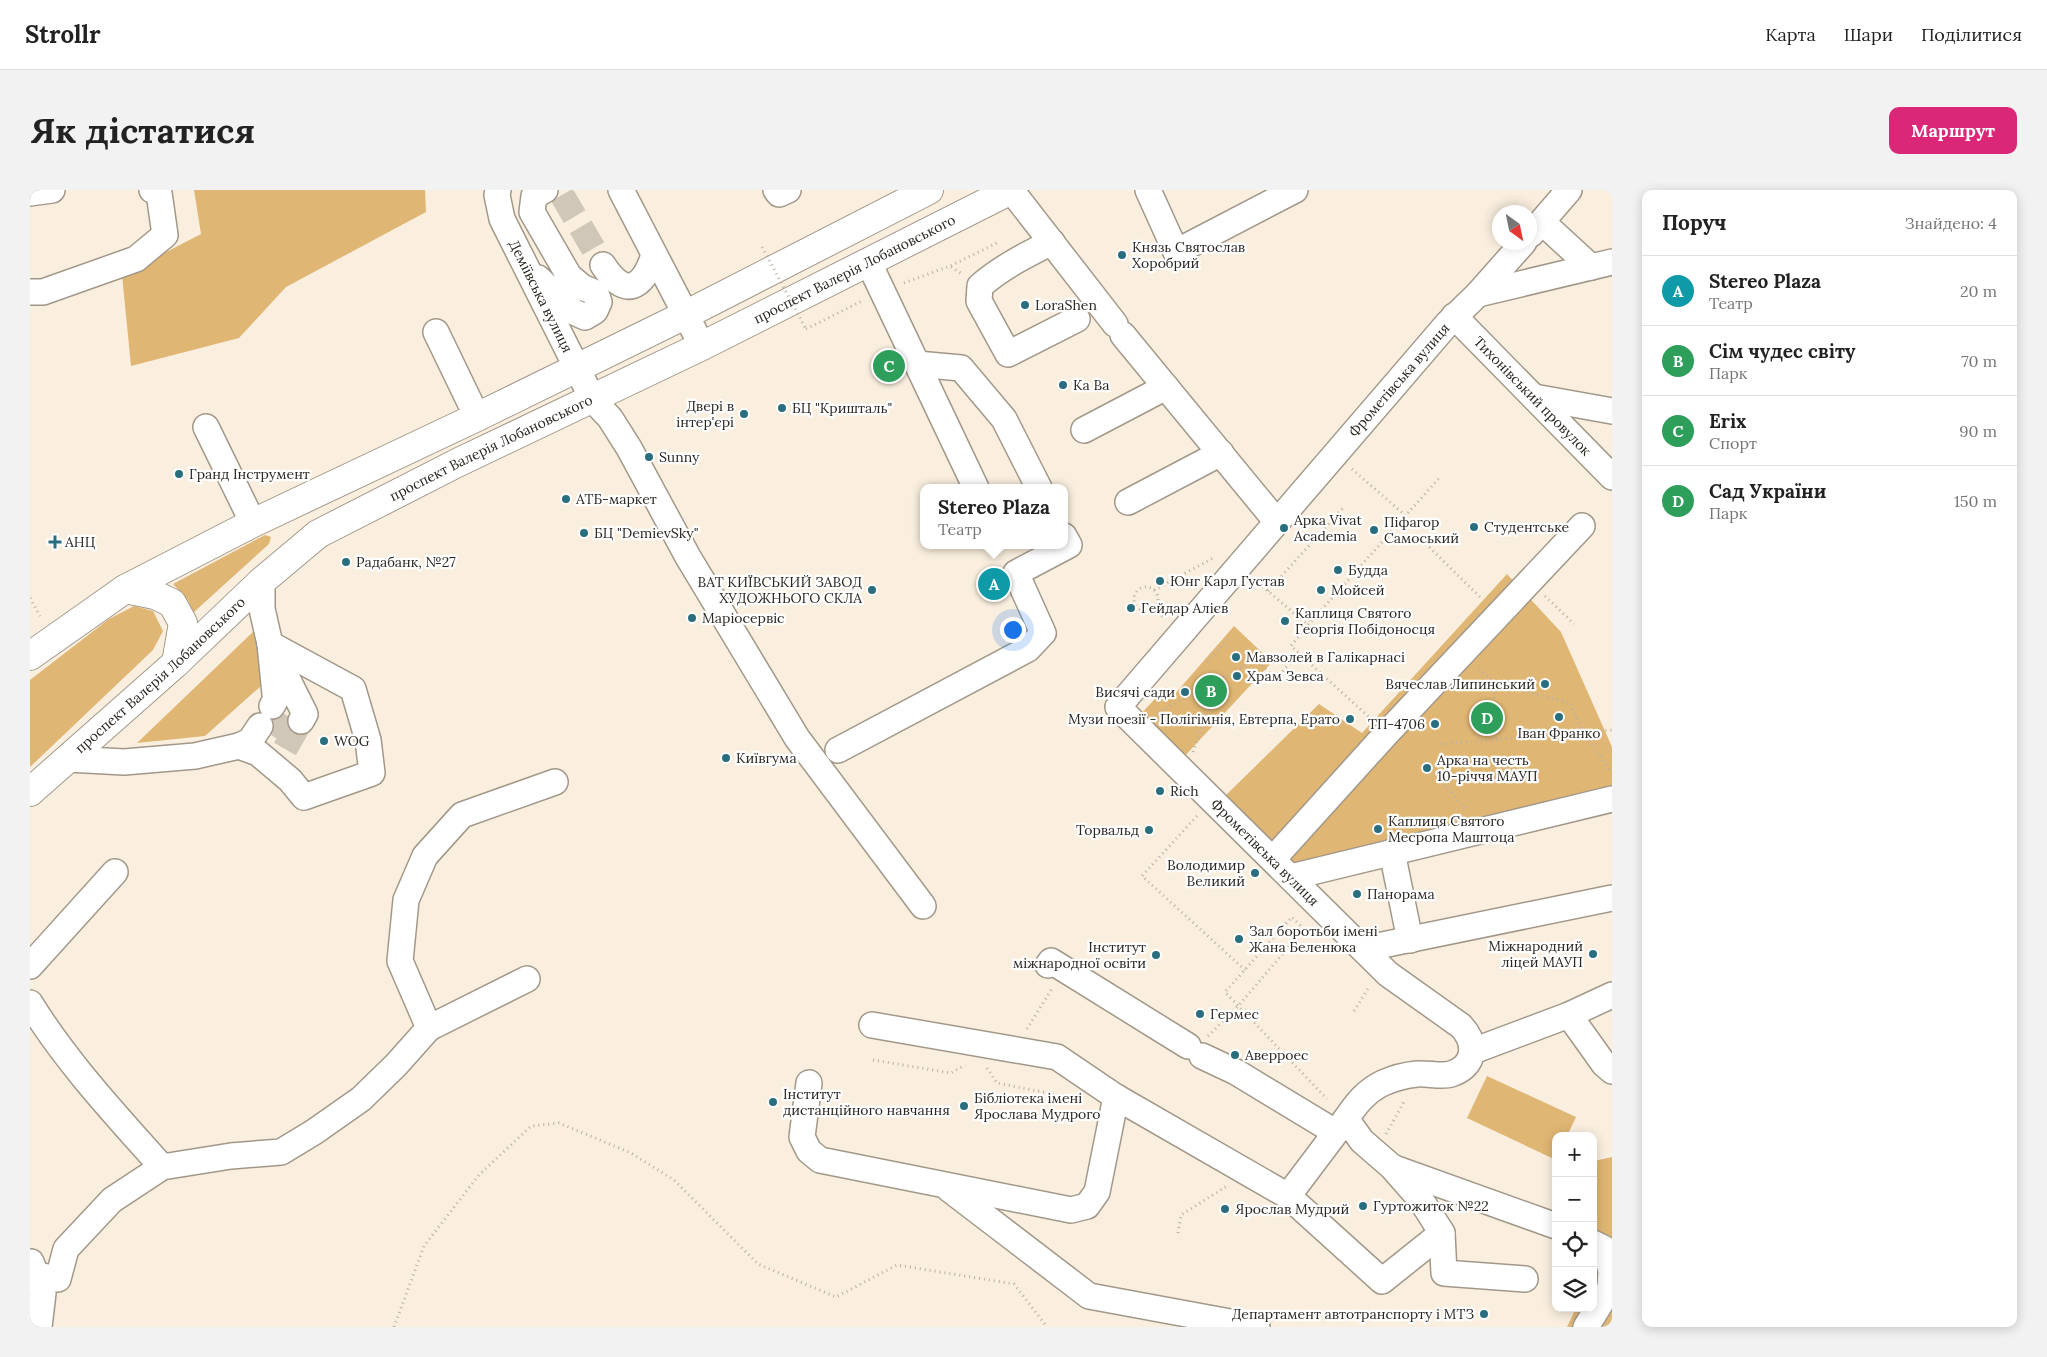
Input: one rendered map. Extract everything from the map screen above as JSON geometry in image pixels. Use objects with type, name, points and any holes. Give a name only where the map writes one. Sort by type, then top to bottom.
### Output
[{"type":"main road","points":[[30,656],[125,589],[253,523],[477,417],[685,315],[929,190]]},
{"type":"main road","name":"проспект Валерія Лобановського","points":[[30,792],[176,664],[262,581],[318,534],[457,463],[593,400],[870,263],[1011,190]]},
{"type":"main road","points":[[125,589],[155,595],[172,603],[183,623],[176,664]]},
{"type":"street","points":[[30,193],[52,190]]},
{"type":"street","points":[[30,292],[43,292],[136,258],[165,235],[159,193],[152,190]]},
{"type":"street","name":"Деміївська вулиця","points":[[498,190],[497,195],[502,219],[593,400],[610,418],[629,448],[688,556],[797,738],[923,906]]},
{"type":"street","points":[[502,219],[510,190]]},
{"type":"street","points":[[621,190],[702,346]]},
{"type":"street","points":[[776,190],[779,194],[788,190]]},
{"type":"street","points":[[1011,190],[1119,330],[1277,522]]},
{"type":"street","points":[[1148,190],[1176,252],[1294,190]]},
{"type":"street","points":[[523,264],[574,312],[585,317],[595,311],[599,302],[596,293],[582,286],[569,276],[532,212],[534,196],[554,192]]},
{"type":"street","points":[[1537,227],[1559,194]]},
{"type":"street","points":[[1537,230],[1602,265]]},
{"type":"street","points":[[1052,242],[1013,262],[980,286],[979,301],[1008,354],[1077,319]]},
{"type":"street","name":"Фрометівська вулиця","points":[[1473,1050],[1469,1035],[1461,1026],[1388,974],[1118,707],[1454,316],[1478,294],[1517,250]]},
{"type":"street","points":[[602,265],[620,285],[632,286],[642,281],[648,272],[654,255]]},
{"type":"street","points":[[870,263],[974,484]]},
{"type":"street","points":[[1478,294],[1602,265]]},
{"type":"street","name":"Тихонівський провулок","points":[[1454,316],[1612,478]]},
{"type":"street","points":[[436,332],[477,417]]},
{"type":"street","points":[[917,364],[961,368],[1004,420],[1037,484]]},
{"type":"street","points":[[1084,430],[1166,387]]},
{"type":"street","points":[[1534,397],[1612,412]]},
{"type":"street","points":[[206,427],[253,523]]},
{"type":"street","points":[[1128,502],[1221,453]]},
{"type":"street","points":[[1272,860],[1387,733],[1582,526]]},
{"type":"street","points":[[838,750],[1028,648],[1043,633],[1016,573],[1061,549]]},
{"type":"street","points":[[68,759],[124,762],[195,756],[272,735],[289,706],[270,644],[262,609],[262,581]]},
{"type":"street","points":[[270,644],[353,689],[368,740],[372,773],[304,797],[290,780],[272,735]]},
{"type":"street","points":[[429,1028],[400,961],[406,900],[426,856],[462,816],[555,782]]},
{"type":"street","points":[[1291,877],[1612,798]]},
{"type":"street","points":[[1392,852],[1410,940]]},
{"type":"street","points":[[30,966],[115,872]]},
{"type":"street","points":[[1363,950],[1612,898]]},
{"type":"street","points":[[1052,973],[1051,961],[1236,1072],[1340,1126],[1392,1167],[1421,1200],[1442,1233],[1444,1273],[1525,1279]]},
{"type":"street","points":[[34,1268],[58,1279],[66,1249],[112,1200],[162,1167],[231,1156],[281,1152],[360,1100],[396,1065],[429,1028],[527,978]]},
{"type":"street","points":[[1288,1196],[1359,1099],[1383,1083],[1415,1074],[1451,1074],[1466,1065],[1473,1050],[1569,1015],[1612,995]]},
{"type":"street","points":[[30,1003],[51,1037],[162,1167]]},
{"type":"street","points":[[1569,1015],[1604,1064],[1612,1071]]},
{"type":"street","points":[[872,1025],[1057,1057],[1116,1097],[1288,1196],[1382,1281],[1442,1233]]},
{"type":"street","points":[[809,1082],[802,1137],[809,1151],[820,1160],[1071,1210],[1087,1206],[1097,1192],[1116,1097]]},
{"type":"street","points":[[1392,1167],[1552,1225]]},
{"type":"street","points":[[945,1186],[1089,1296],[1257,1327]]},
{"type":"street","points":[[1586,1327],[1610,1288],[1612,1271],[1604,1249],[1597,1246]]},
{"type":"street","points":[[34,1268],[43,1293],[39,1327]]},
{"type":"path","points":[[762,247],[806,329],[882,291],[950,266],[1001,241]]},
{"type":"path","points":[[1387,733],[1291,646],[1442,476]]},
{"type":"path","points":[[1363,479],[1406,516]]},
{"type":"path","points":[[1268,591],[1342,508]]},
{"type":"path","points":[[1388,537],[1420,538],[1499,615]]},
{"type":"path","points":[[1154,590],[1216,557]]},
{"type":"path","points":[[1250,576],[1308,625]]},
{"type":"path","points":[[1530,581],[1574,624]]},
{"type":"path","points":[[1148,587],[1154,590],[1158,600],[1154,609],[1148,612],[1141,611],[1136,607],[1135,593],[1140,588],[1148,587]]},
{"type":"path","points":[[30,598],[40,616]]},
{"type":"path","points":[[1154,609],[1161,615]]},
{"type":"path","points":[[1206,656],[1207,662],[1228,639],[1221,638]]},
{"type":"path","points":[[1136,724],[1256,660],[1276,679],[1298,653]]},
{"type":"path","points":[[1193,753],[1219,679]]},
{"type":"path","points":[[1495,740],[1492,681],[1570,703],[1583,732],[1612,773]]},
{"type":"path","points":[[1441,744],[1612,730]]},
{"type":"path","points":[[1425,762],[1483,830]]},
{"type":"path","points":[[1197,816],[1142,876],[1245,970]]},
{"type":"path","points":[[1197,1048],[1239,1005],[1322,908]]},
{"type":"path","points":[[1304,929],[1292,917],[1225,992],[1239,1005],[1340,1126]]},
{"type":"path","points":[[1018,1050],[1052,973]]},
{"type":"path","points":[[873,1060],[951,1073],[968,1063]]},
{"type":"path","points":[[984,1066],[997,1083],[1079,1099]]},
{"type":"path","points":[[1386,1135],[1400,1112]]},
{"type":"path","points":[[394,1327],[424,1246],[479,1175],[531,1126],[558,1123],[631,1153],[674,1180],[758,1264],[836,1297],[897,1264],[1014,1284],[1047,1327]]},
{"type":"path","points":[[1178,1233],[1181,1215],[1248,1173]]},
{"type":"shaded area","points":[[194,190],[425,190],[426,212],[286,287],[239,338],[131,366],[122,275],[201,234]]},
{"type":"shaded area","points":[[265,535],[271,537],[269,544],[193,613],[188,600],[173,584]]},
{"type":"shaded area","points":[[1507,574],[1561,632],[1612,747],[1612,789],[1298,869],[1224,797],[1319,704],[1362,733]]},
{"type":"shaded area","points":[[134,606],[153,611],[163,631],[153,650],[30,767],[30,680],[109,619]]},
{"type":"shaded area","points":[[259,626],[262,685],[205,736],[137,743]]},
{"type":"shaded area","points":[[1234,626],[1272,662],[1182,759],[1138,717],[1166,687],[1174,695]]},
{"type":"shaded area","points":[[1487,1076],[1576,1117],[1569,1132],[1552,1132],[1552,1158],[1467,1118]]},
{"type":"shaded area","points":[[1612,1157],[1612,1327],[1567,1327],[1574,1312],[1597,1312],[1597,1160]]},
{"type":"tunnel","points":[[562,195],[603,265]]},
{"type":"tunnel","points":[[271,735],[285,713]]},
{"type":"tunnel","points":[[285,749],[301,721]]},
{"type":"place","name":"Князь Святослав Хоробрий","points":[[1122,255]]},
{"type":"place","name":"LoraShen","points":[[1025,305]]},
{"type":"place","name":"Erix","points":[[889,366]]},
{"type":"place","name":"Ка Ва","points":[[1063,385]]},
{"type":"place","name":"БЦ \"Кришталь\"","points":[[782,408]]},
{"type":"place","name":"Двері в інтер'єрі","points":[[744,414]]},
{"type":"place","name":"Sunny","points":[[649,457]]},
{"type":"place","name":"Гранд Інструмент","points":[[179,474]]},
{"type":"place","name":"АТБ-маркет","points":[[566,499]]},
{"type":"place","name":"Студентське","points":[[1474,527]]},
{"type":"place","name":"Арка Vivat Academia","points":[[1284,528]]},
{"type":"place","name":"Піфагор Самоський","points":[[1374,530]]},
{"type":"place","name":"БЦ \"DemievSky\"","points":[[584,533]]},
{"type":"place","name":"АНЦ","points":[[55,542]]},
{"type":"place","name":"Радабанк, №27","points":[[346,562]]},
{"type":"place","name":"Будда","points":[[1338,570]]},
{"type":"place","name":"Юнг Карл Густав","points":[[1160,581]]},
{"type":"place","name":"Stereo Plaza","points":[[994,584]]},
{"type":"place","name":"ВАТ КИЇВСЬКИЙ ЗАВОД ХУДОЖНЬОГО СКЛА","points":[[872,590]]},
{"type":"place","name":"Мойсей","points":[[1321,590]]},
{"type":"place","name":"Гейдар Алієв","points":[[1131,608]]},
{"type":"place","name":"Маріосервіс","points":[[692,618]]},
{"type":"place","name":"Каплиця Святого Георгія Побідоносця","points":[[1285,621]]},
{"type":"place","name":"Мавзолей в Галікарнасі","points":[[1236,657]]},
{"type":"place","name":"Храм Зевса","points":[[1237,676]]},
{"type":"place","name":"Вячеслав Липинський","points":[[1545,684]]},
{"type":"place","name":"Сім чудес світу","points":[[1211,691]]},
{"type":"place","name":"Висячі сади","points":[[1185,692]]},
{"type":"place","name":"Іван Франко","points":[[1559,717]]},
{"type":"place","name":"Сад України","points":[[1487,718]]},
{"type":"place","name":"Музи поезії - Полігімнія, Евтерпа, Ерато","points":[[1350,719]]},
{"type":"place","name":"ТП-4706","points":[[1435,724]]},
{"type":"place","name":"WOG","points":[[324,741]]},
{"type":"place","name":"Київгума","points":[[726,758]]},
{"type":"place","name":"Арка на честь 10-річчя МАУП","points":[[1427,768]]},
{"type":"place","name":"Rich","points":[[1160,791]]},
{"type":"place","name":"Каплиця Святого Месропа Маштоца","points":[[1378,829]]},
{"type":"place","name":"Торвальд","points":[[1149,830]]},
{"type":"place","name":"Володимир Великий","points":[[1255,873]]},
{"type":"place","name":"Панорама","points":[[1357,894]]},
{"type":"place","name":"Зал боротьби імені Жана Беленюка","points":[[1239,939]]},
{"type":"place","name":"Міжнародний ліцей МАУП","points":[[1593,954]]},
{"type":"place","name":"Інститут міжнародної освіти","points":[[1156,955]]},
{"type":"place","name":"Гермес","points":[[1200,1014]]},
{"type":"place","name":"Аверроес","points":[[1235,1055]]},
{"type":"place","name":"Інститут дистанційного навчання","points":[[773,1102]]},
{"type":"place","name":"Бібліотека імені Ярослава Мудрого","points":[[964,1106]]},
{"type":"place","name":"Гуртожиток №22","points":[[1363,1206]]},
{"type":"place","name":"Ярослав Мудрий","points":[[1225,1209]]},
{"type":"place","name":"Департамент автотранспорту і МТЗ","points":[[1484,1314]]}]
